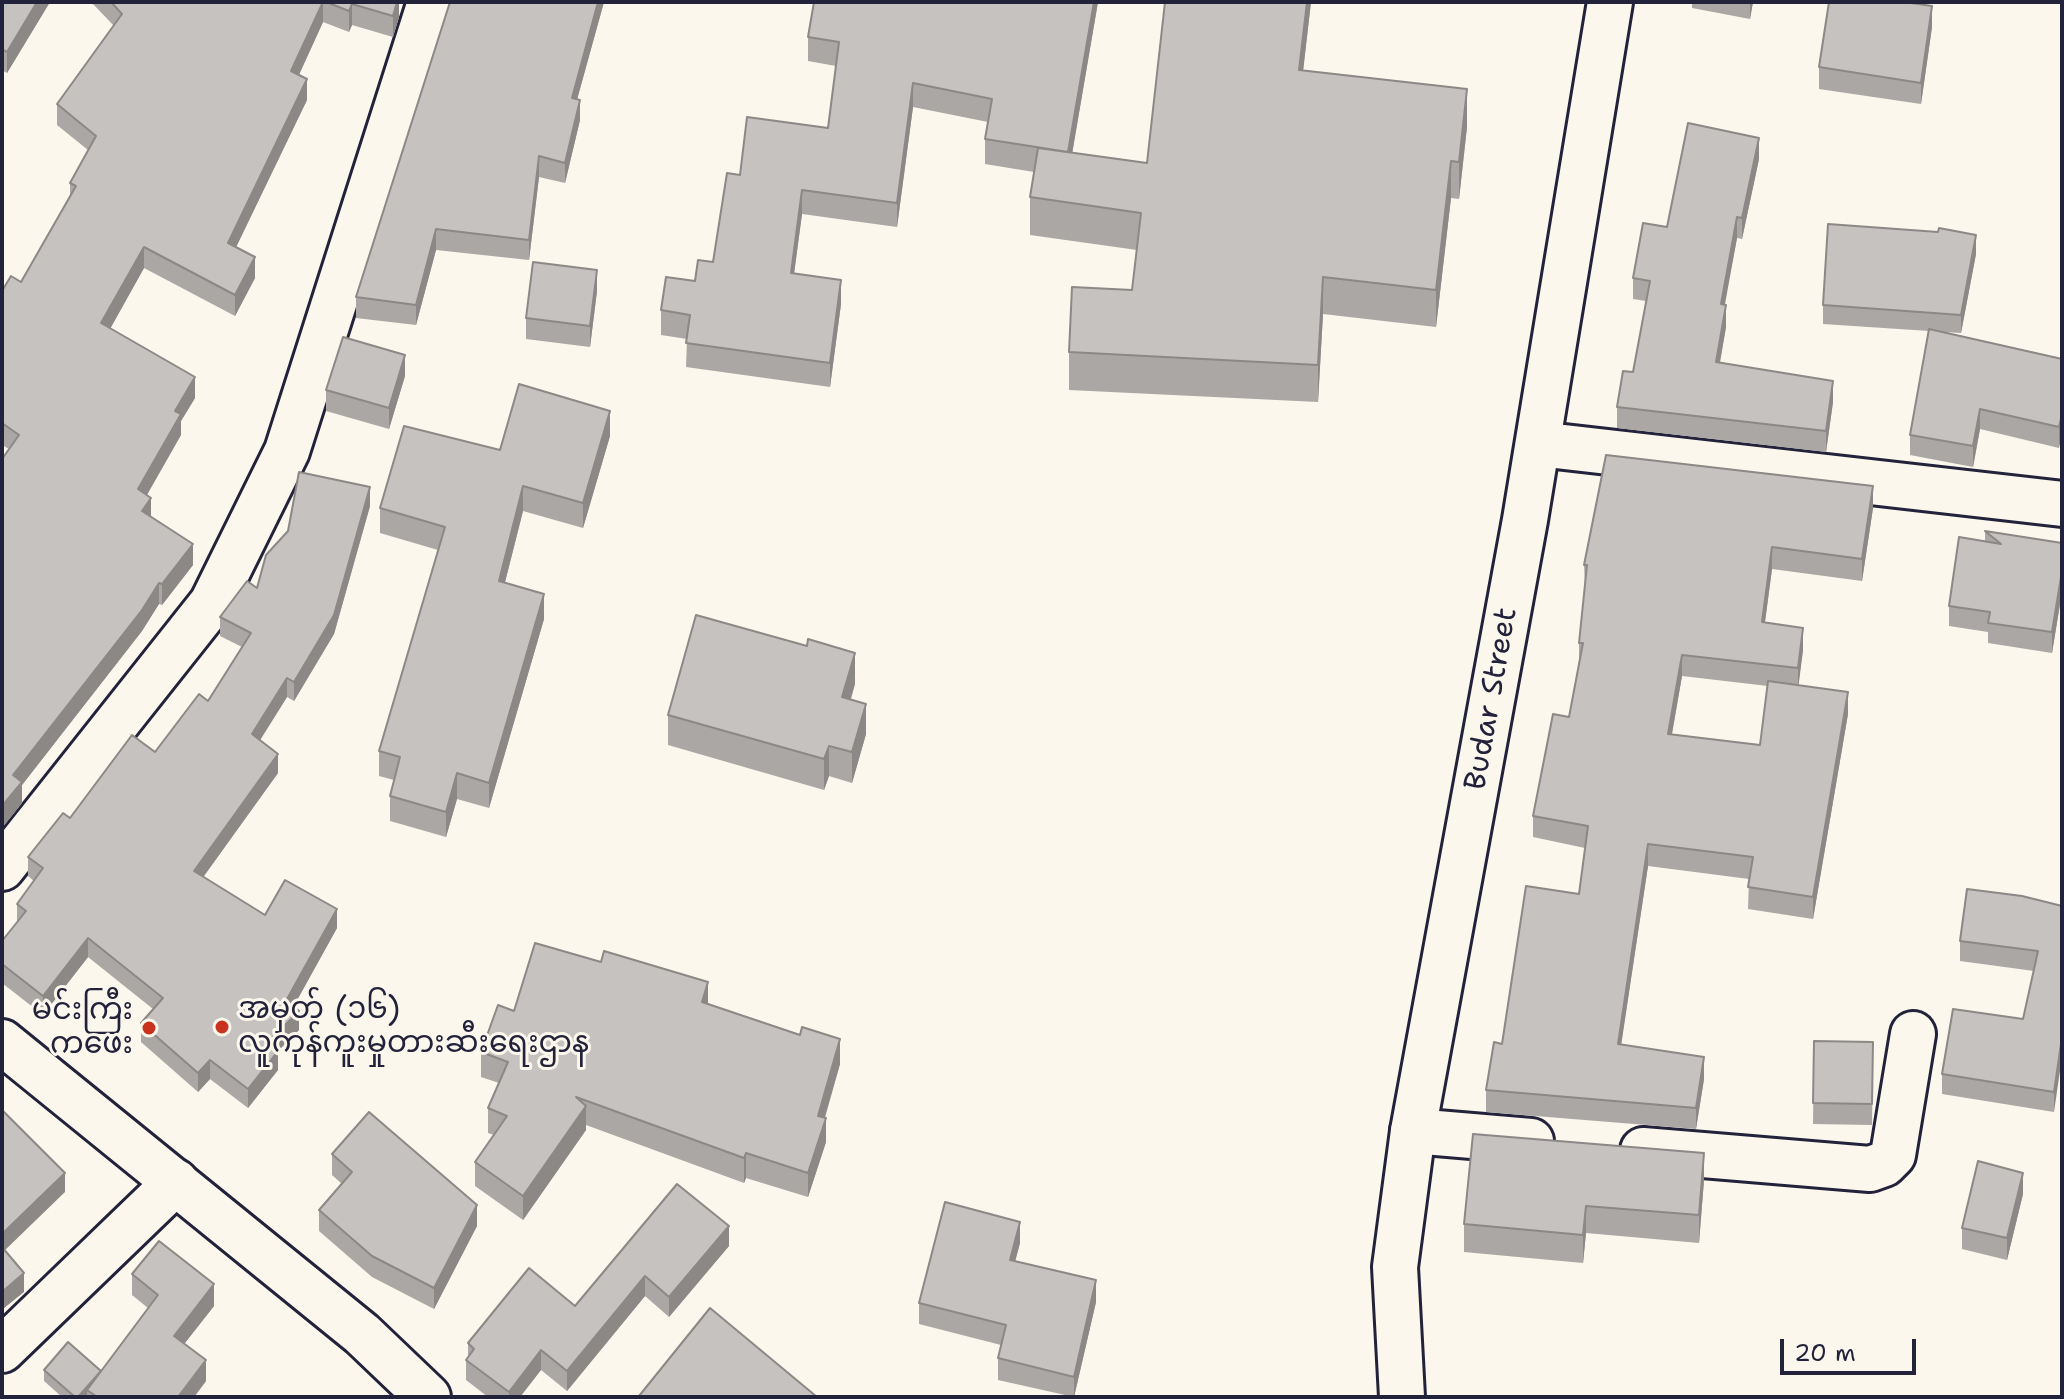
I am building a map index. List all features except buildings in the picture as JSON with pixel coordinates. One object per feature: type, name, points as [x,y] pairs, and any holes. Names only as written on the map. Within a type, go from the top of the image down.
[{"type":"street","points":[[2,868],[212,603],[280,464],[430,2]]},
{"type":"street","name":"Budar Street","points":[[1402,1397],[1395,1267],[1413,1131],[1538,444],[1610,2]]},
{"type":"street","points":[[1538,444],[2062,504]]},
{"type":"street","points":[[1413,1131],[1870,1169],[1884,1164],[1893,1155],[1913,1034]]},
{"type":"street","points":[[2,1042],[362,1334],[428,1397]]},
{"type":"street","points":[[2,1350],[176,1182]]},
{"type":"place","name":"အမှတ် (၁၆) လူကုန်ကူးမှုတားဆီးရေးဌာန","points":[[222,1027]]},
{"type":"place","name":"မင်းကြီး ကဖေး","points":[[149,1028]]}]
